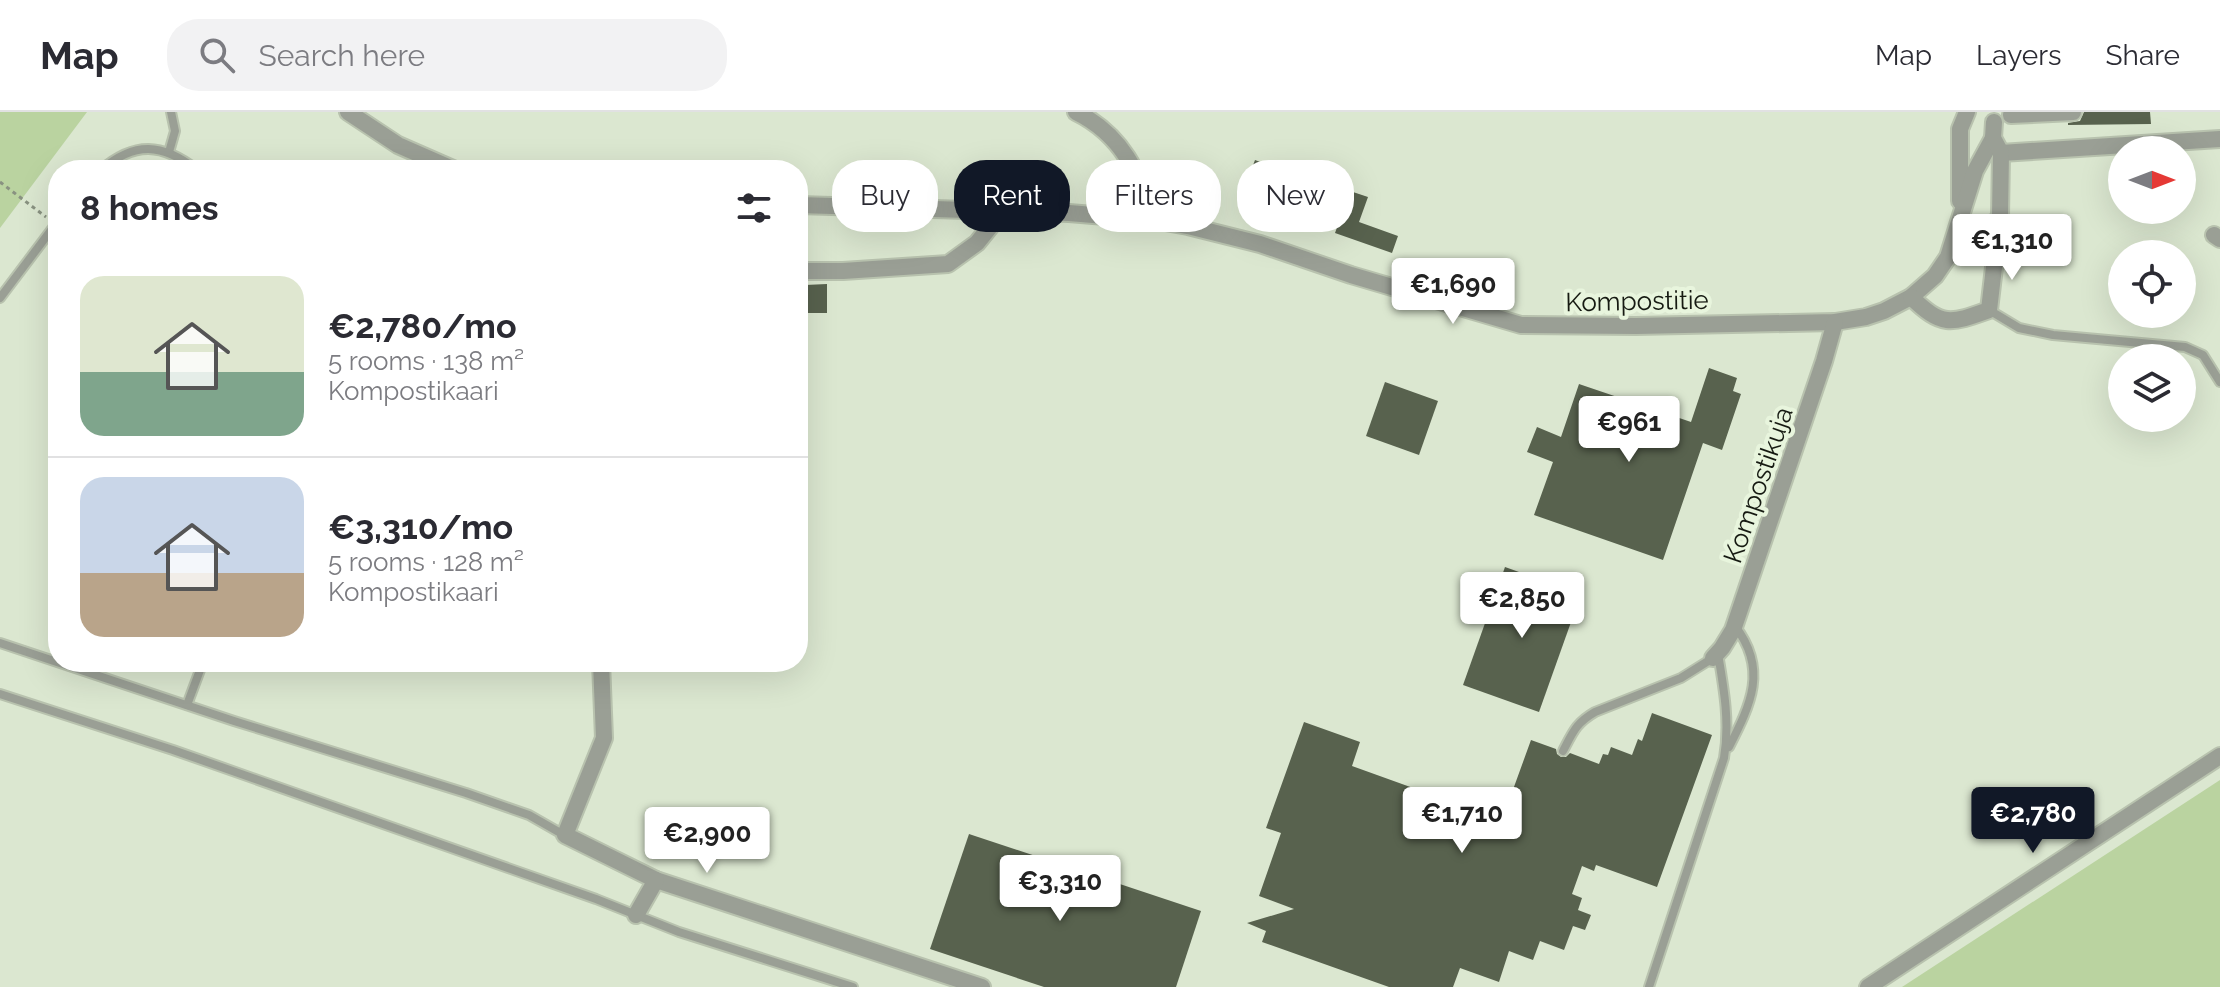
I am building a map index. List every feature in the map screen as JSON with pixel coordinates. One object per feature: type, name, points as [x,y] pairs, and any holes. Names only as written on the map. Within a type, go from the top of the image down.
[{"type":"street","points":[[348,112],[398,145],[432,160]]},
{"type":"street","points":[[1076,112],[1094,121],[1130,160]]},
{"type":"street","points":[[1911,297],[1929,314],[1943,320],[1960,320],[1989,310],[2000,216],[1996,138],[1984,121],[1968,112]]},
{"type":"street","name":"Kompostitie","points":[[1958,225],[1960,129],[1968,112]]},
{"type":"street","points":[[1996,138],[2012,114],[2073,112]]},
{"type":"street","points":[[1996,138],[2220,139]]},
{"type":"street","name":"Kompostitie","points":[[1212,232],[1521,325],[1835,322],[1884,311],[1911,297],[1935,276],[1948,257],[1979,162],[1996,138]]},
{"type":"street","name":"Kompostitie","points":[[808,205],[954,210]]},
{"type":"street","points":[[808,271],[948,264],[977,243],[986,232]]},
{"type":"street","name":"Kompostikuja","points":[[1715,656],[1735,626],[1835,322]]},
{"type":"street","points":[[601,672],[604,738],[565,835],[656,880],[982,987]]},
{"type":"street","points":[[1868,987],[2220,756]]},
{"type":"street","points":[[636,915],[656,880]]},
{"type":"lane","points":[[169,152],[175,131],[171,112]]},
{"type":"lane","points":[[113,160],[135,151],[156,149],[169,152],[181,160]]},
{"type":"lane","points":[[1958,225],[2000,216]]},
{"type":"lane","points":[[0,298],[48,235]]},
{"type":"lane","points":[[1989,310],[2019,328],[2053,335],[2185,347],[2203,355],[2220,382]]},
{"type":"lane","points":[[1649,987],[1724,758],[1754,688],[1750,652],[1735,626]]},
{"type":"lane","points":[[0,643],[48,659]]},
{"type":"lane","points":[[1563,751],[1575,726],[1595,712],[1681,678],[1715,656],[1726,711],[1724,758]]},
{"type":"lane","points":[[87,672],[479,797],[529,815],[565,835]]},
{"type":"lane","points":[[187,705],[199,672]]},
{"type":"lane","points":[[0,694],[202,761],[679,932],[853,987]]},
{"type":"path","points":[[0,182],[48,217]]},
{"type":"green space","points":[[0,112],[87,112],[48,160],[0,228]]},
{"type":"green space","points":[[2220,780],[2220,987],[1902,987]]},
{"type":"building","points":[[2084,112],[2150,112],[2151,124],[2068,125],[2080,121]]},
{"type":"building","points":[[1354,192],[1368,197],[1359,222],[1398,236],[1392,253],[1335,233],[1354,232]]},
{"type":"building","points":[[827,284],[827,313],[808,313],[808,285]]},
{"type":"building","points":[[1709,368],[1737,378],[1733,391],[1741,394],[1722,450],[1703,443],[1663,560],[1534,515],[1553,462],[1527,452],[1537,427],[1561,437],[1579,384],[1691,422]]},
{"type":"building","points":[[1385,382],[1438,401],[1419,455],[1366,436]]},
{"type":"building","points":[[1505,567],[1581,594],[1539,712],[1463,685]]},
{"type":"building","points":[[1652,713],[1712,735],[1657,887],[1596,865],[1594,871],[1582,866],[1572,894],[1582,898],[1578,910],[1591,915],[1585,930],[1573,926],[1564,950],[1540,941],[1533,960],[1509,951],[1499,982],[1460,968],[1453,987],[1389,987],[1262,942],[1266,931],[1247,923],[1294,909],[1259,896],[1281,833],[1266,828],[1304,722],[1360,742],[1352,766],[1502,820],[1531,740],[1556,749],[1561,757],[1570,753],[1599,764],[1603,754],[1608,755],[1611,747],[1632,755],[1638,739],[1642,741]]},
{"type":"building","points":[[969,834],[1201,911],[1176,987],[1044,987],[930,949]]}]
